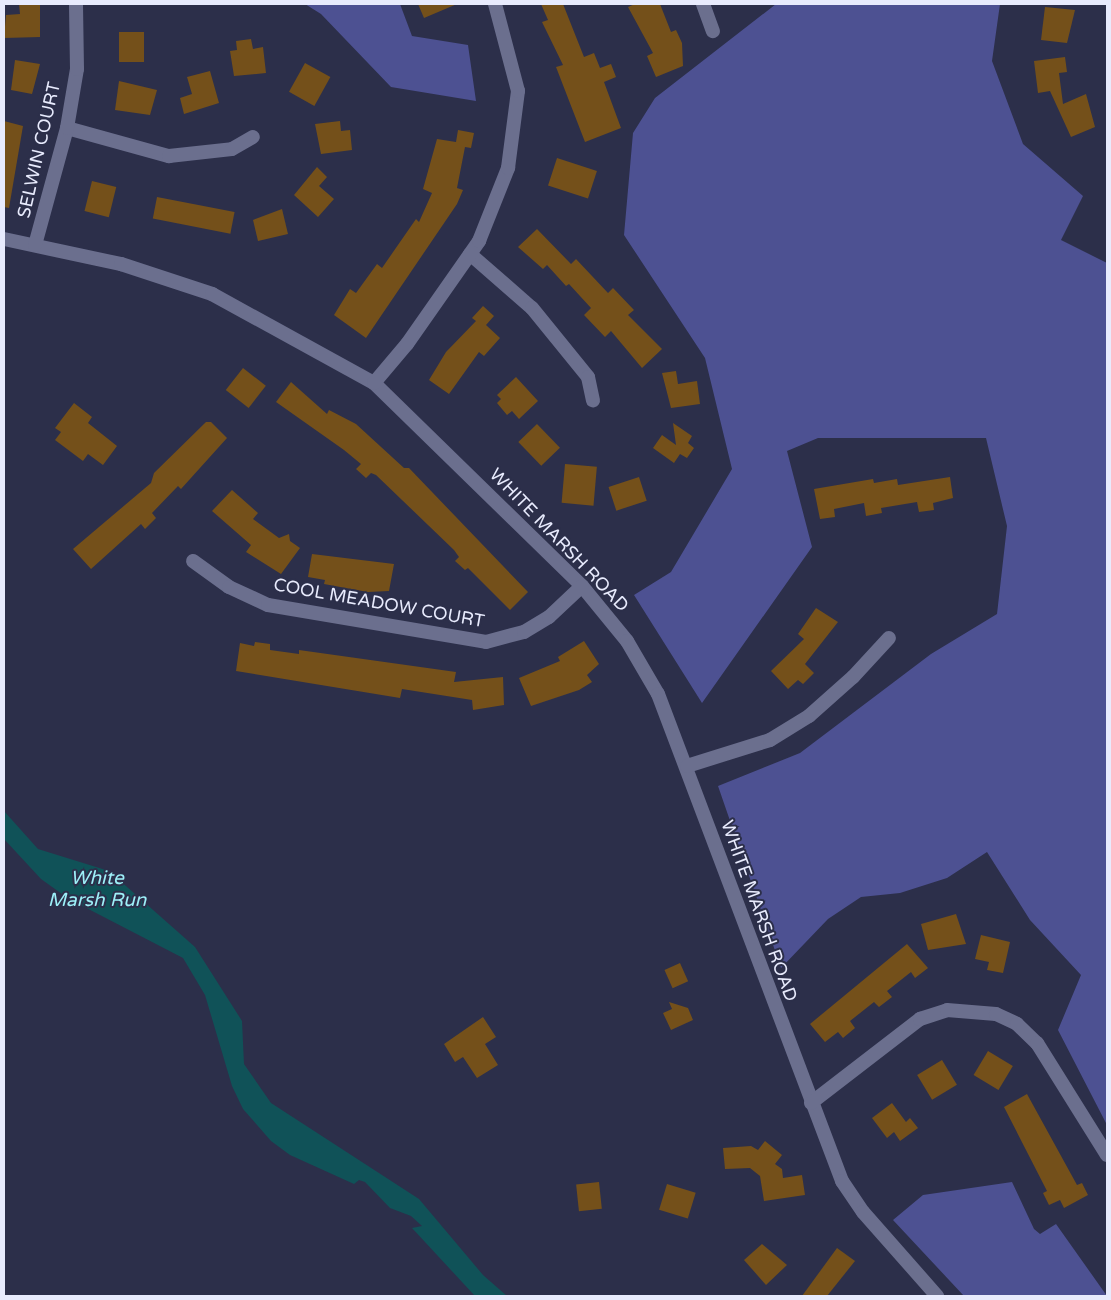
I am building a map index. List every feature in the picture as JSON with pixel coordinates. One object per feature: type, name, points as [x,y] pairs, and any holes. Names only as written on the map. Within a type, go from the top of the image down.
[{"type":"street","name":"SELWIN COURT","points":[[35,245],[67,128],[77,69],[76,4]]},
{"type":"street","points":[[374,383],[407,344],[470,254],[508,168],[518,91],[495,4]]},
{"type":"street","points":[[703,4],[713,31]]},
{"type":"street","points":[[67,128],[170,156],[232,149],[253,137]]},
{"type":"street","name":"WHITE MARSH ROAD","points":[[4,239],[121,264],[212,294],[374,383],[582,586],[642,664],[687,766],[811,1103],[842,1181],[863,1212],[937,1296]]},
{"type":"street","points":[[470,254],[532,308],[588,377],[593,400]]},
{"type":"street","name":"COOL MEADOW COURT","points":[[193,561],[228,587],[268,605],[486,642],[524,632],[549,617],[582,586]]},
{"type":"street","points":[[687,766],[770,740],[809,716],[853,677],[889,638]]},
{"type":"street","points":[[811,1103],[920,1019],[947,1010],[996,1014],[1017,1024],[1037,1043],[1107,1155]]},
{"type":"shaded area","points":[[305,4],[400,4],[412,36],[468,45],[476,101],[391,87],[321,14]]},
{"type":"shaded area","points":[[776,4],[1000,4],[992,61],[1023,144],[1083,196],[1061,240],[1107,263],[1107,1125],[1058,1030],[1081,975],[1030,920],[987,852],[947,878],[900,893],[861,897],[828,919],[781,968],[718,786],[800,753],[931,654],[997,614],[1007,526],[986,438],[818,438],[787,451],[812,547],[702,703],[634,595],[671,572],[732,469],[705,358],[624,235],[633,133],[655,98]]},
{"type":"shaded area","points":[[1012,1182],[1034,1229],[1040,1234],[1056,1224],[1107,1296],[964,1296],[893,1220],[923,1195]]},
{"type":"water","name":"White Marsh Run","points":[[4,811],[38,849],[109,871],[195,947],[242,1021],[244,1064],[271,1103],[419,1199],[483,1275],[507,1296],[475,1296],[412,1228],[422,1226],[411,1216],[390,1208],[365,1182],[359,1180],[354,1184],[290,1155],[271,1141],[243,1109],[232,1086],[205,995],[183,958],[69,899],[41,879],[4,839]]},
{"type":"building","points":[[19,4],[40,4],[40,37],[4,38],[6,15],[20,14]]},
{"type":"building","points":[[418,4],[457,4],[424,18]]},
{"type":"building","points":[[541,4],[563,4],[584,57],[594,53],[600,68],[611,64],[616,77],[604,82],[621,128],[585,142],[556,67],[563,65],[542,22],[548,20]]},
{"type":"building","points":[[635,4],[660,4],[671,32],[676,30],[682,43],[683,66],[656,77],[647,56],[653,53],[628,7]]},
{"type":"building","points":[[1045,7],[1075,10],[1067,43],[1041,40]]},
{"type":"building","points":[[119,32],[144,32],[144,62],[119,62]]},
{"type":"building","points":[[251,39],[253,49],[263,47],[266,73],[234,76],[230,51],[237,50],[236,41]]},
{"type":"building","points":[[1065,57],[1067,72],[1059,73],[1063,104],[1086,94],[1095,127],[1071,137],[1050,91],[1038,93],[1034,61]]},
{"type":"building","points":[[15,60],[40,64],[32,94],[11,90]]},
{"type":"building","points":[[305,63],[330,77],[314,106],[289,92]]},
{"type":"building","points":[[210,71],[219,103],[184,114],[180,98],[192,94],[187,77]]},
{"type":"building","points":[[119,81],[157,90],[150,115],[115,110]]},
{"type":"building","points":[[4,121],[23,126],[9,208],[4,207]]},
{"type":"building","points":[[340,121],[341,131],[350,130],[352,150],[321,154],[315,124]]},
{"type":"building","points":[[458,130],[474,133],[471,148],[465,147],[457,188],[463,190],[457,204],[366,338],[334,315],[350,289],[356,293],[377,264],[382,268],[416,219],[419,222],[432,193],[423,189],[437,139],[456,142]]},
{"type":"building","points":[[557,158],[597,171],[588,199],[548,186]]},
{"type":"building","points":[[317,167],[327,177],[319,186],[334,199],[318,217],[294,195]]},
{"type":"building","points":[[92,181],[116,187],[109,217],[85,211]]},
{"type":"building","points":[[157,197],[235,212],[230,234],[153,219]]},
{"type":"building","points":[[282,209],[288,234],[258,241],[253,220]]},
{"type":"building","points":[[537,229],[571,264],[576,259],[608,293],[613,288],[634,310],[628,315],[662,349],[642,368],[611,331],[605,337],[584,315],[591,308],[569,284],[566,286],[547,265],[543,269],[518,247]]},
{"type":"building","points":[[483,306],[494,316],[486,325],[500,338],[484,356],[479,352],[449,394],[429,380],[446,352],[476,321],[472,318]]},
{"type":"building","points":[[243,368],[266,386],[249,408],[226,390]]},
{"type":"building","points":[[676,371],[678,384],[697,381],[700,404],[671,408],[662,373]]},
{"type":"building","points":[[516,377],[538,401],[519,419],[512,411],[507,415],[497,403],[501,399],[497,395]]},
{"type":"building","points":[[291,382],[327,414],[329,410],[356,424],[404,468],[409,468],[528,592],[510,610],[468,568],[465,570],[455,561],[459,557],[454,550],[376,475],[371,473],[366,478],[356,469],[361,464],[276,402]]},
{"type":"building","points":[[74,403],[92,417],[88,423],[117,446],[103,465],[88,454],[83,461],[55,440],[61,432],[55,428]]},
{"type":"building","points":[[206,422],[211,422],[227,438],[181,489],[178,486],[152,513],[156,518],[145,529],[141,524],[91,569],[73,549],[151,483],[154,473]]},
{"type":"building","points":[[673,423],[692,436],[688,443],[694,448],[687,458],[680,454],[674,463],[653,448],[662,435],[676,445]]},
{"type":"building","points":[[537,424],[560,448],[541,466],[518,442]]},
{"type":"building","points":[[565,464],[597,467],[593,506],[562,503]]},
{"type":"building","points":[[639,477],[647,501],[616,511],[609,487]]},
{"type":"building","points":[[950,477],[953,498],[933,503],[934,510],[919,512],[917,502],[881,508],[882,513],[866,516],[864,503],[834,509],[835,517],[820,519],[814,489],[873,479],[874,483],[897,479],[898,485]]},
{"type":"building","points":[[232,490],[258,513],[253,519],[279,538],[289,534],[290,541],[300,548],[281,574],[246,552],[251,545],[212,511]]},
{"type":"building","points":[[312,554],[394,564],[389,591],[368,592],[324,584],[325,580],[308,577]]},
{"type":"building","points":[[816,608],[838,622],[805,664],[814,673],[803,684],[798,680],[788,689],[771,671],[804,639],[798,634]]},
{"type":"building","points":[[584,641],[599,664],[587,675],[592,682],[579,690],[531,706],[519,678],[560,661],[558,657]]},
{"type":"building","points":[[255,642],[270,644],[270,650],[299,654],[299,650],[456,672],[454,682],[503,677],[504,705],[473,710],[472,700],[402,689],[400,698],[236,671],[240,643],[254,646]]},
{"type":"building","points":[[956,914],[966,944],[928,950],[921,924]]},
{"type":"building","points":[[981,935],[1010,942],[1003,973],[987,970],[989,962],[975,959]]},
{"type":"building","points":[[907,944],[928,968],[915,978],[911,972],[887,991],[892,997],[879,1007],[874,1002],[850,1021],[855,1028],[843,1038],[838,1032],[825,1042],[810,1024]]},
{"type":"building","points":[[680,963],[688,981],[673,988],[664,970]]},
{"type":"building","points":[[669,1002],[688,1008],[693,1020],[671,1030],[663,1013],[672,1009]]},
{"type":"building","points":[[483,1017],[496,1037],[485,1044],[498,1065],[477,1078],[463,1057],[455,1062],[444,1044]]},
{"type":"building","points":[[988,1051],[1013,1066],[998,1090],[974,1075]]},
{"type":"building","points":[[942,1060],[957,1085],[932,1100],[917,1075]]},
{"type":"building","points":[[1027,1094],[1077,1185],[1082,1183],[1088,1195],[1064,1208],[1060,1200],[1049,1205],[1043,1193],[1047,1191],[1004,1107]]},
{"type":"building","points":[[892,1103],[906,1122],[910,1118],[918,1128],[900,1141],[894,1132],[887,1138],[872,1118]]},
{"type":"building","points":[[765,1141],[782,1155],[775,1164],[782,1169],[783,1178],[802,1175],[805,1195],[764,1201],[760,1176],[750,1168],[725,1169],[723,1148],[751,1146],[758,1150]]},
{"type":"building","points":[[599,1182],[602,1209],[579,1211],[576,1184]]},
{"type":"building","points":[[667,1184],[696,1193],[688,1219],[659,1210]]},
{"type":"building","points":[[762,1244],[787,1265],[766,1285],[744,1260]]},
{"type":"building","points":[[837,1248],[855,1261],[827,1296],[802,1296]]}]
